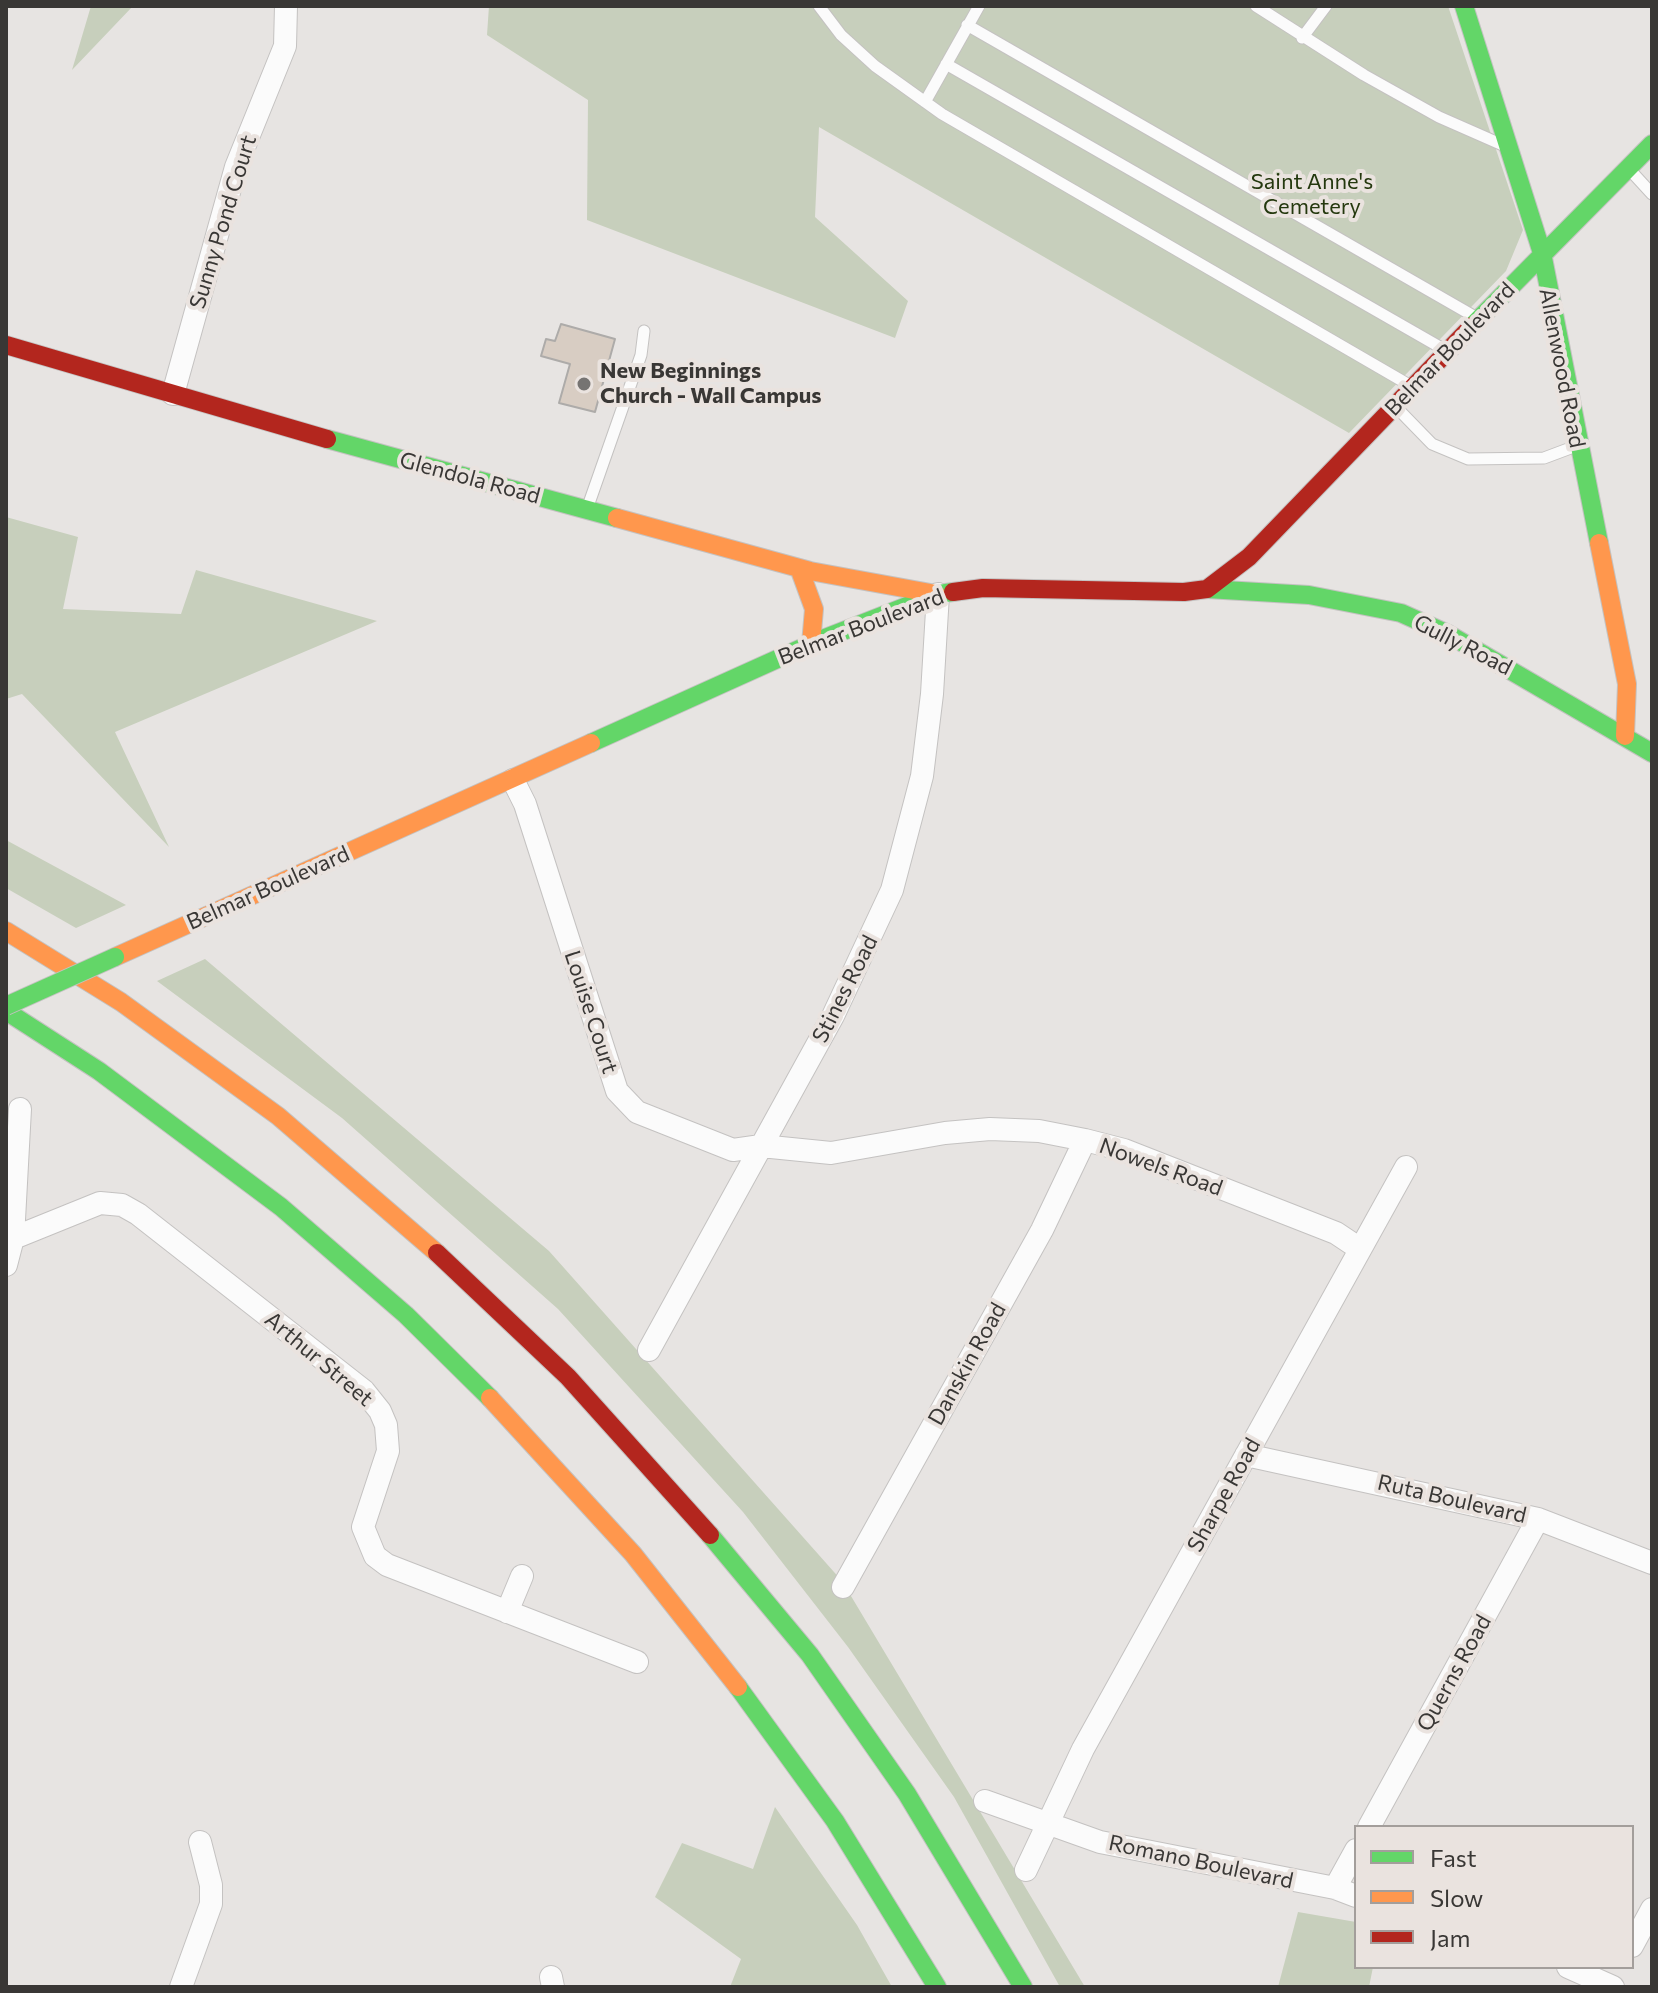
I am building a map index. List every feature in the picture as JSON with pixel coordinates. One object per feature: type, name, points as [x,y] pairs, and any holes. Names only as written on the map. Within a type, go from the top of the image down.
[{"type":"main road","name":"Allenwood Road","points":[[1464,6],[1542,253],[1577,446],[1627,684],[1625,736]]},
{"type":"main road","name":"Belmar Boulevard","points":[[6,1009],[811,644],[938,594],[983,588],[1184,592],[1207,589],[1249,557],[1542,253],[1652,144]]},
{"type":"main road","name":"Glendola Road","points":[[6,345],[799,568],[938,594]]},
{"type":"main road","points":[[799,568],[814,609],[811,644]]},
{"type":"main road","name":"Gully Road","points":[[1207,589],[1309,595],[1401,613],[1448,634],[1652,753]]},
{"type":"main road","points":[[6,931],[121,1002],[278,1116],[465,1277],[577,1387],[668,1485],[810,1655],[915,1806],[1023,1987]]},
{"type":"main road","points":[[6,1009],[111,1079],[281,1207],[386,1296],[466,1372],[633,1554],[711,1648],[835,1821],[937,1987]]},
{"type":"street","name":"Sunny Pond Court","points":[[173,394],[236,167],[285,46],[286,6]]},
{"type":"street","name":"Stines Road","points":[[649,1350],[839,1004],[892,890],[922,776],[932,694],[938,594]]},
{"type":"street","name":"Louise Court","points":[[513,780],[525,804],[621,1099],[637,1112],[733,1150],[761,1146]]},
{"type":"street","points":[[6,1265],[20,1109]]},
{"type":"street","name":"Nowels Road","points":[[761,1146],[817,1154],[945,1133],[990,1129],[1039,1131],[1124,1150],[1336,1233],[1360,1249]]},
{"type":"street","name":"Danskin Road","points":[[843,1587],[1042,1230],[1085,1140]]},
{"type":"street","name":"Sharpe Road","points":[[1026,1870],[1083,1749],[1406,1167]]},
{"type":"street","name":"Arthur Street","points":[[9,1239],[100,1203],[122,1205],[138,1214],[364,1391],[380,1411],[386,1425],[388,1451],[363,1527],[375,1556],[387,1565],[637,1662]]},
{"type":"street","name":"Ruta Boulevard","points":[[1246,1455],[1538,1519],[1652,1563]]},
{"type":"street","name":"Querns Road","points":[[1370,1825],[1538,1519]]},
{"type":"street","points":[[507,1612],[522,1576]]},
{"type":"street","name":"Romano Boulevard","points":[[985,1801],[1100,1842],[1346,1892]]},
{"type":"street","points":[[181,1987],[211,1904],[211,1885],[200,1842]]},
{"type":"street","points":[[1346,1892],[1354,1858]]},
{"type":"street","points":[[1634,1942],[1652,1909]]},
{"type":"street","points":[[1575,1969],[1615,1980]]},
{"type":"lane","points":[[819,6],[841,35],[925,102],[1413,387]]},
{"type":"lane","points":[[925,102],[979,6]]},
{"type":"lane","points":[[1256,6],[1302,38],[1439,117],[1496,145],[1510,147]]},
{"type":"lane","points":[[1302,38],[1326,6]]},
{"type":"lane","points":[[967,25],[1479,319]]},
{"type":"lane","points":[[946,64],[1447,352]]},
{"type":"lane","points":[[1627,167],[1652,194]]},
{"type":"lane","points":[[587,510],[641,355],[644,331]]},
{"type":"lane","points":[[1395,406],[1432,444],[1468,459],[1544,458],[1577,446]]},
{"type":"green space","points":[[91,6],[133,6],[72,70]]},
{"type":"green space","name":"Saint Anne's Cemetery","points":[[489,6],[1448,6],[1523,230],[1506,271],[1349,433],[819,127],[815,217],[908,301],[895,338],[587,220],[588,100],[487,35]]},
{"type":"green space","points":[[6,517],[78,537],[63,609],[181,614],[196,570],[377,621],[115,732],[169,847],[22,694],[6,699]]},
{"type":"green space","points":[[6,840],[126,905],[76,928],[6,888]]},
{"type":"green space","points":[[205,959],[549,1251],[842,1581],[1085,1987],[1060,1987],[954,1797],[848,1647],[743,1512],[558,1309],[342,1118],[157,981]]},
{"type":"green space","points":[[775,1807],[857,1925],[892,1987],[730,1987],[741,1959],[655,1897],[682,1843],[753,1869]]},
{"type":"green space","points":[[1298,1912],[1354,1922],[1354,1969],[1373,1969],[1369,1987],[1278,1987]]},
{"type":"building","name":"New Beginnings Church - Wall Campus","points":[[561,324],[615,339],[595,412],[559,403],[570,364],[541,356],[546,339],[555,341]]},
{"type":"traffic: fast","points":[[1464,6],[1542,253],[1599,543]]},
{"type":"traffic: fast","points":[[1472,326],[1652,144]]},
{"type":"traffic: fast","points":[[327,439],[617,518]]},
{"type":"traffic: fast","points":[[1207,589],[1309,595],[1401,613],[1448,634],[1652,753]]},
{"type":"traffic: fast","points":[[591,743],[815,642],[938,594],[953,592]]},
{"type":"traffic: fast","points":[[6,1006],[115,957]]},
{"type":"traffic: fast","points":[[6,1011],[99,1071],[281,1207],[406,1315],[490,1398]]},
{"type":"traffic: fast","points":[[710,1535],[810,1655],[907,1794],[1023,1987]]},
{"type":"traffic: fast","points":[[738,1687],[835,1821],[937,1987]]},
{"type":"traffic: slow","points":[[617,518],[810,571],[936,594]]},
{"type":"traffic: slow","points":[[1599,543],[1627,684],[1625,736]]},
{"type":"traffic: slow","points":[[799,568],[814,609],[811,644]]},
{"type":"traffic: slow","points":[[115,957],[591,743]]},
{"type":"traffic: slow","points":[[6,931],[121,1002],[278,1116],[437,1253]]},
{"type":"traffic: slow","points":[[490,1398],[633,1554],[738,1687]]},
{"type":"traffic: jam","points":[[953,592],[983,588],[1184,592],[1207,589],[1249,557],[1472,326]]},
{"type":"traffic: jam","points":[[6,345],[327,439]]},
{"type":"traffic: jam","points":[[437,1253],[568,1377],[710,1535]]},
{"type":"place","name":"New Beginnings Church - Wall Campus","points":[[584,384]]}]
